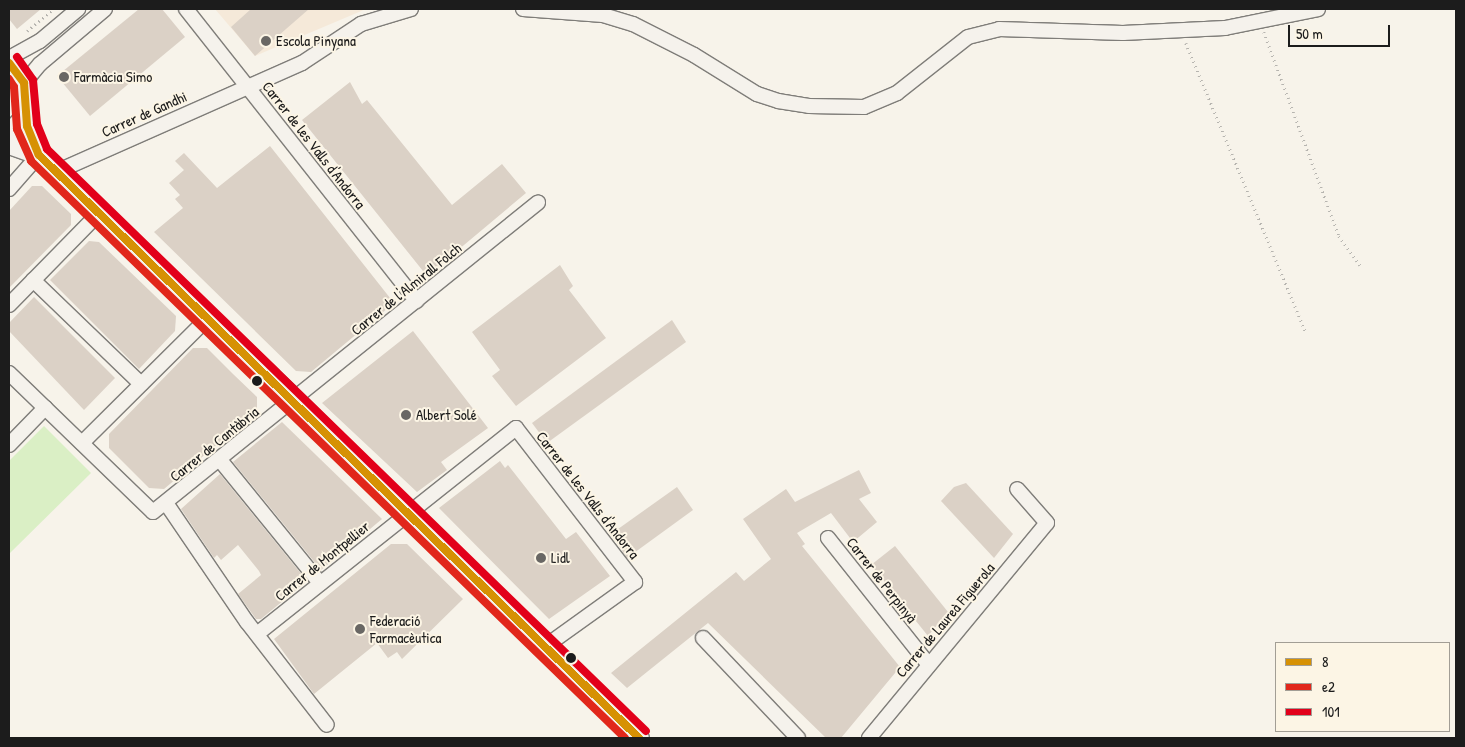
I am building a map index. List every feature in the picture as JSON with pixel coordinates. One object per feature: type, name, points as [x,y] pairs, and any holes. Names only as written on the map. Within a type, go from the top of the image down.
[{"type":"main road","points":[[9,63],[24,83],[24,112],[39,155]]},
{"type":"main road","points":[[9,133],[24,112]]},
{"type":"main road","points":[[9,144],[39,155],[295,400],[639,738]]},
{"type":"street","points":[[9,58],[40,42],[78,9]]},
{"type":"street","points":[[24,83],[40,64],[105,9]]},
{"type":"street","name":"Carrer de les Valls d'Andorra","points":[[186,9],[417,301]]},
{"type":"street","name":"Carrer de Gandhi","points":[[56,172],[302,62],[361,24],[411,9]]},
{"type":"street","points":[[523,9],[603,15],[633,24],[694,55],[757,94],[809,106],[864,107],[882,101],[968,37],[999,29],[1123,33],[1180,30],[1260,21],[1318,9]]},
{"type":"street","points":[[9,189],[39,155]]},
{"type":"street","name":"Carrer de l'Almirall Folch","points":[[295,400],[538,203]]},
{"type":"street","points":[[9,304],[100,213]]},
{"type":"street","points":[[34,280],[141,384]]},
{"type":"street","points":[[9,372],[82,443],[209,318]]},
{"type":"street","name":"Carrer de Cantàbria","points":[[82,443],[153,512],[295,400]]},
{"type":"street","points":[[9,445],[45,408]]},
{"type":"street","name":"Carrer de les Valls d'Andorra","points":[[516,428],[635,582],[546,646]]},
{"type":"street","name":"Carrer de Montpellier","points":[[258,634],[516,428]]},
{"type":"street","points":[[220,460],[320,583]]},
{"type":"street","name":"Carrer de Laureà Figuerola","points":[[869,738],[1047,523],[1017,489]]},
{"type":"street","points":[[166,503],[258,634],[327,725]]},
{"type":"street","name":"Carrer de Perpinyà","points":[[828,538],[929,666]]},
{"type":"street","points":[[703,638],[798,738]]},
{"type":"path","points":[[24,34],[53,9]]},
{"type":"path","points":[[1260,21],[1339,236],[1360,265]]},
{"type":"path","points":[[1180,30],[1306,333]]},
{"type":"shaded area","name":"Escola Pinyana","points":[[215,9],[366,9],[255,56]]},
{"type":"green space","points":[[44,426],[91,473],[9,554],[9,461]]},
{"type":"building","points":[[9,9],[41,9],[17,29],[9,19]]},
{"type":"building","points":[[139,9],[162,9],[185,37],[90,116],[57,76]]},
{"type":"building","points":[[251,9],[309,9],[255,56],[231,27]]},
{"type":"building","points":[[350,82],[362,104],[367,100],[452,205],[502,164],[526,193],[427,276],[302,120]]},
{"type":"building","points":[[270,146],[394,303],[311,372],[296,371],[154,232],[183,208],[175,199],[180,195],[169,183],[184,170],[175,161],[184,153],[217,188]]},
{"type":"building","points":[[32,186],[42,186],[71,214],[71,225],[9,288],[9,211]]},
{"type":"building","points":[[89,241],[99,242],[176,316],[175,331],[139,369],[50,280]]},
{"type":"building","points":[[560,265],[573,286],[569,290],[606,338],[516,406],[492,376],[500,370],[472,332]]},
{"type":"building","points":[[34,297],[115,378],[84,410],[9,331],[9,323]]},
{"type":"building","points":[[672,320],[686,342],[547,443],[532,423]]},
{"type":"building","name":"Albert Solé","points":[[413,331],[488,428],[441,462],[447,470],[417,492],[322,403]]},
{"type":"building","points":[[193,348],[207,348],[257,397],[257,411],[164,489],[149,488],[109,448],[109,434]]},
{"type":"building","points":[[282,422],[382,519],[321,570],[233,462]]},
{"type":"building","name":"Lidl","points":[[500,461],[505,468],[508,465],[566,539],[576,532],[610,576],[549,619],[439,508]]},
{"type":"building","points":[[859,470],[871,493],[859,499],[877,522],[853,542],[831,513],[797,533],[805,544],[802,546],[900,667],[841,738],[826,738],[708,623],[627,688],[611,673],[736,572],[744,581],[771,559],[743,519],[786,489],[795,502]]},
{"type":"building","points":[[220,474],[307,581],[261,619],[256,619],[238,594],[261,575],[259,571],[238,545],[221,560],[217,555],[214,558],[181,509]]},
{"type":"building","points":[[966,483],[1013,534],[994,558],[941,501],[954,487]]},
{"type":"building","points":[[677,487],[693,510],[627,558],[611,534]]},
{"type":"building","name":"Federació Farmacèutica","points":[[391,544],[407,544],[463,599],[402,659],[397,652],[388,658],[377,643],[314,694],[274,639]]},
{"type":"building","points":[[895,546],[948,612],[928,636],[871,565]]},
{"type":"transit line","name":"101","points":[[17,57],[33,80],[37,124],[47,149],[646,731]]},
{"type":"transit line","name":"8","points":[[9,63],[24,83],[27,126],[39,155],[639,738]]},
{"type":"transit line","name":"e2","points":[[9,79],[14,87],[17,129],[31,161],[625,738]]},
{"type":"place","name":"Escola Pinyana","points":[[266,41]]},
{"type":"place","name":"Farmàcia Simo","points":[[64,77]]},
{"type":"place","name":"Albert Solé","points":[[406,415]]},
{"type":"place","name":"Lidl","points":[[541,558]]},
{"type":"place","name":"Federació Farmacèutica","points":[[360,629]]}]
